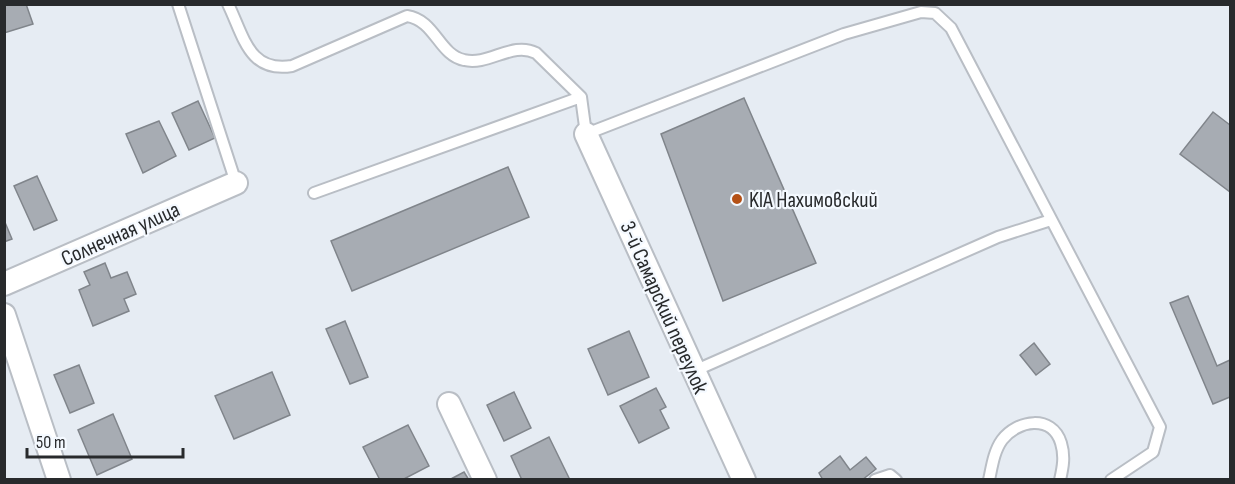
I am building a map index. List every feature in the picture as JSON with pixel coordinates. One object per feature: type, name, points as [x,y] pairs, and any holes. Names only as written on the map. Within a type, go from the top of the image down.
[{"type":"street","name":"3-й Самарский переулок","points":[[586,134],[744,480]]},
{"type":"street","name":"Солнечная улица","points":[[4,284],[236,183]]},
{"type":"street","points":[[4,315],[59,480]]},
{"type":"street","points":[[449,404],[485,480]]},
{"type":"lane","points":[[178,4],[236,183]]},
{"type":"lane","points":[[228,4],[256,60],[272,68],[292,66],[407,16],[425,24],[450,53],[464,60],[482,60],[520,48],[528,49],[536,53],[581,97],[586,134],[844,34],[921,12],[935,13],[951,28],[1160,427],[1154,452],[1111,480]]},
{"type":"lane","points":[[314,193],[581,97]]},
{"type":"lane","points":[[694,371],[998,237],[1052,220]]},
{"type":"lane","points":[[989,480],[996,451],[1002,440],[1020,424],[1032,421],[1050,428],[1060,440],[1064,459],[1060,480]]},
{"type":"lane","points":[[875,480],[890,476],[896,480]]},
{"type":"building","points":[[4,4],[26,4],[33,24],[4,33]]},
{"type":"building","name":"KIA Нахимовский","points":[[744,98],[816,263],[723,301],[661,134]]},
{"type":"building","points":[[198,101],[215,138],[189,150],[172,113]]},
{"type":"building","points":[[1213,112],[1230,125],[1230,192],[1180,154]]},
{"type":"building","points":[[159,121],[176,156],[143,173],[126,134]]},
{"type":"building","points":[[508,167],[529,217],[352,291],[331,241]]},
{"type":"building","points":[[37,176],[57,220],[34,230],[14,186]]},
{"type":"building","points":[[4,220],[12,239],[4,242]]},
{"type":"building","points":[[105,263],[111,278],[127,272],[136,294],[124,299],[129,311],[93,326],[79,290],[90,285],[84,272]]},
{"type":"building","points":[[1188,296],[1217,366],[1230,360],[1230,397],[1213,404],[1170,303]]},
{"type":"building","points":[[345,321],[368,377],[350,384],[326,329]]},
{"type":"building","points":[[629,331],[649,377],[608,395],[588,349]]},
{"type":"building","points":[[1034,343],[1050,364],[1036,375],[1020,355]]},
{"type":"building","points":[[79,365],[94,403],[70,413],[54,375]]},
{"type":"building","points":[[272,372],[290,415],[234,439],[215,396]]},
{"type":"building","points":[[656,388],[666,407],[660,410],[669,428],[639,443],[620,406]]},
{"type":"building","points":[[514,392],[531,428],[504,441],[487,405]]},
{"type":"building","points":[[113,414],[132,459],[97,475],[78,430]]},
{"type":"building","points":[[408,425],[429,466],[402,480],[380,480],[363,447]]},
{"type":"building","points":[[549,437],[570,480],[522,480],[511,456]]},
{"type":"building","points":[[840,456],[850,470],[866,457],[876,469],[862,480],[823,480],[819,473]]},
{"type":"building","points":[[464,472],[469,480],[449,480]]},
{"type":"place","name":"KIA Нахимовский","points":[[737,199]]}]
